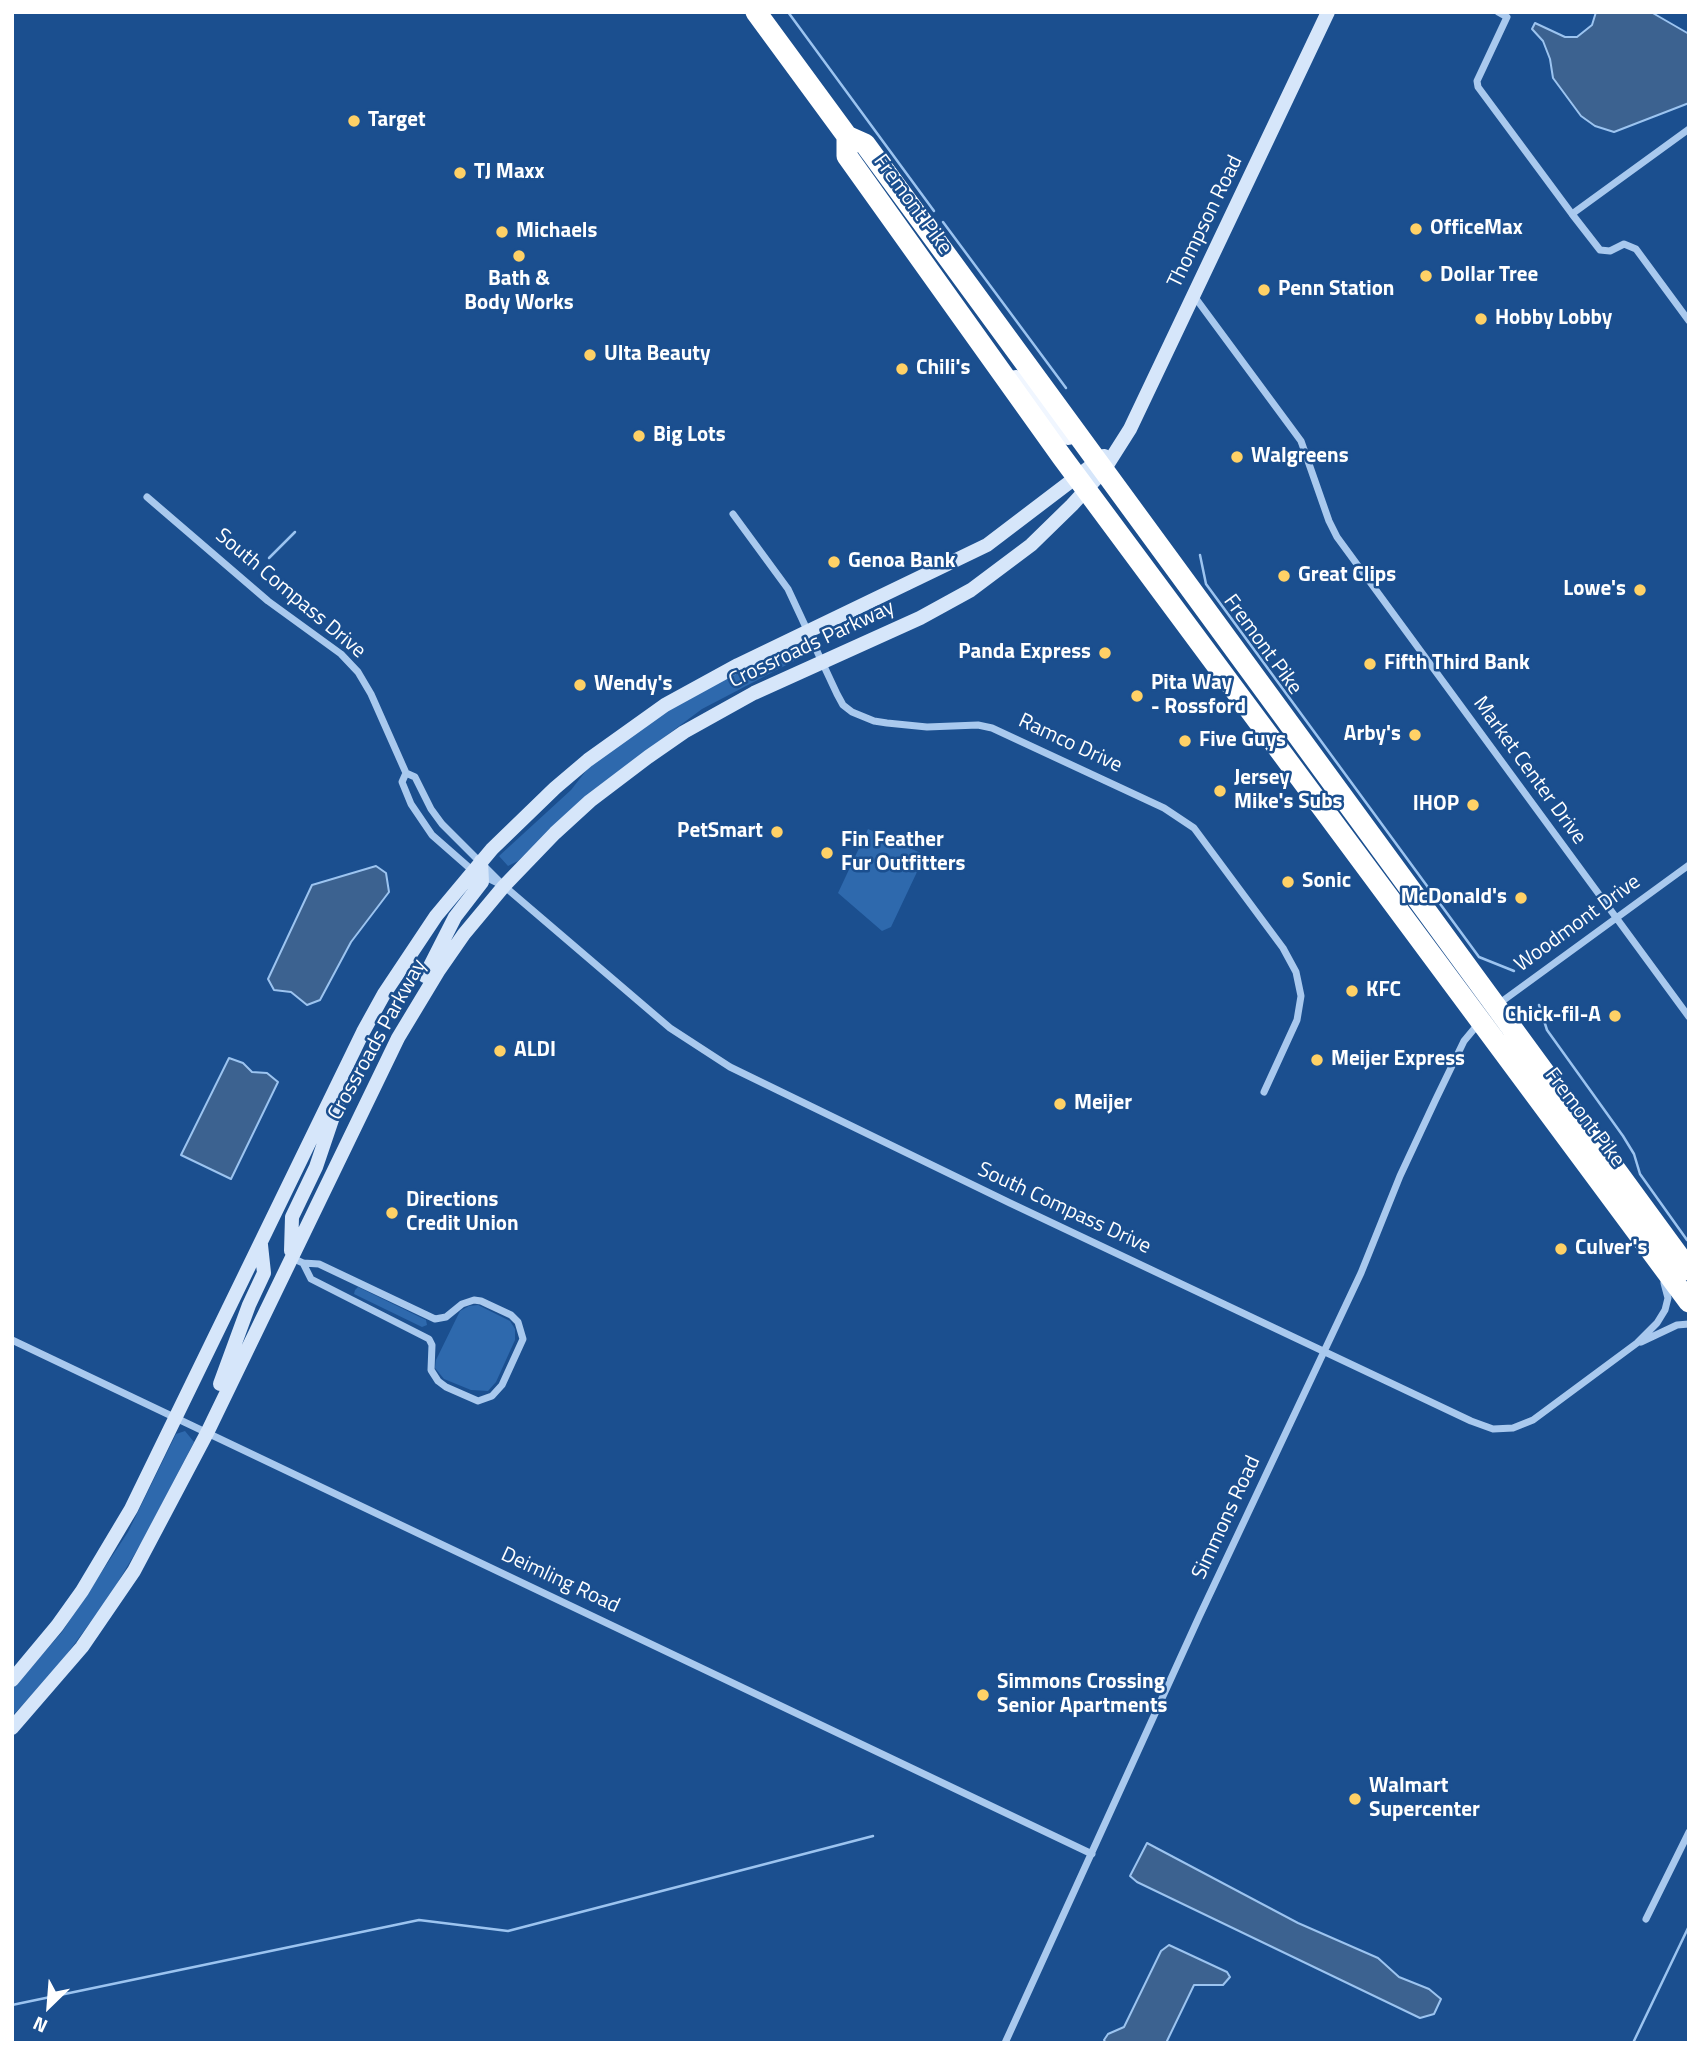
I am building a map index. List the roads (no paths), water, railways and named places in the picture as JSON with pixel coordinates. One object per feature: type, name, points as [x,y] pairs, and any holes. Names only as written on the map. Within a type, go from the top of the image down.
[{"type":"highway","points":[[756,12],[847,136]]},
{"type":"highway","name":"Fremont Pike","points":[[1689,1270],[1488,1013],[1324,810],[1091,472],[865,144],[847,136],[847,156],[945,293],[1091,472],[1488,1013],[1640,1236],[1689,1302]]},
{"type":"street","name":"Thompson Road","points":[[1091,472],[1119,448],[1328,12]]},
{"type":"street","points":[[1498,12],[1508,15],[1477,81],[1478,87],[1600,250],[1609,251],[1624,244],[1633,246],[1689,321]]},
{"type":"street","points":[[1572,214],[1689,129]]},
{"type":"street","name":"Market Center Drive","points":[[1194,295],[1301,441],[1337,537],[1689,1017]]},
{"type":"street","name":"Crossroads Parkway","points":[[12,1680],[57,1626],[103,1558],[131,1509],[363,1032],[407,957],[523,817],[623,734],[703,683],[987,545],[1091,472]]},
{"type":"street","name":"Crossroads Parkway","points":[[12,1728],[55,1681],[108,1612],[155,1533],[297,1260],[397,1038],[464,934],[504,886],[555,832],[598,795],[648,757],[722,710],[920,618],[971,590],[1031,545],[1091,472]]},
{"type":"street","name":"South Compass Drive","points":[[147,497],[268,601],[341,654],[358,671],[406,774],[415,777],[431,809],[479,869],[504,886]]},
{"type":"street","name":"Ramco Drive","points":[[733,514],[788,589],[843,705],[861,717],[887,723],[927,727],[978,725],[992,728],[1164,808],[1194,828],[1283,948],[1296,972],[1301,996],[1297,1020],[1264,1092]]},
{"type":"street","name":"South Compass Drive","points":[[406,774],[402,782],[411,804],[421,820],[446,848],[504,886],[670,1028],[730,1067],[1010,1203],[1486,1427],[1501,1430],[1533,1420],[1637,1343],[1661,1317],[1668,1298],[1664,1283],[1642,1252],[1640,1236]]},
{"type":"street","name":"Woodmont Drive","points":[[1488,1013],[1689,865]]},
{"type":"street","points":[[397,1038],[421,983],[455,917],[482,882],[479,869]]},
{"type":"street","name":"Simmons Road","points":[[1005,2043],[1199,1617],[1324,1351],[1440,1091],[1464,1041],[1488,1013]]},
{"type":"street","points":[[297,1260],[319,1264],[435,1319],[446,1317],[468,1301],[481,1301],[514,1318],[523,1333],[522,1345],[496,1393],[483,1400],[472,1400],[446,1388],[434,1376],[431,1363],[432,1345],[423,1334],[311,1279],[297,1260],[292,1217],[316,1167],[339,1098],[341,1076]]},
{"type":"street","points":[[218,1409],[217,1390],[264,1273],[261,1243]]},
{"type":"street","points":[[344,1296],[352,1280]]},
{"type":"street","name":"South Compass Drive","points":[[1637,1343],[1677,1325],[1689,1324]]},
{"type":"street","name":"Deimling Road","points":[[12,1340],[1092,1854]]},
{"type":"street","points":[[1646,1919],[1689,1832]]},
{"type":"waterway","points":[[788,12],[934,211]]},
{"type":"waterway","points":[[943,222],[1066,388]]},
{"type":"waterway","points":[[269,558],[295,532]]},
{"type":"waterway","points":[[1200,555],[1206,584],[1479,957],[1514,971]]},
{"type":"waterway","points":[[1539,1005],[1547,1030],[1623,1136],[1634,1154],[1640,1174],[1687,1240]]},
{"type":"waterway","points":[[12,2005],[419,1920],[508,1931],[873,1836]]},
{"type":"waterway","points":[[1633,2043],[1689,1926]]},
{"type":"place","name":"Target","points":[[354,121]]},
{"type":"place","name":"TJ Maxx","points":[[460,173]]},
{"type":"place","name":"OfficeMax","points":[[1416,229]]},
{"type":"place","name":"Michaels","points":[[502,232]]},
{"type":"place","name":"Bath & Body Works","points":[[519,256]]},
{"type":"place","name":"Dollar Tree","points":[[1426,276]]},
{"type":"place","name":"Penn Station","points":[[1264,290]]},
{"type":"place","name":"Hobby Lobby","points":[[1481,319]]},
{"type":"place","name":"Ulta Beauty","points":[[590,355]]},
{"type":"place","name":"Chili's","points":[[902,369]]},
{"type":"place","name":"Big Lots","points":[[639,436]]},
{"type":"place","name":"Walgreens","points":[[1237,457]]},
{"type":"place","name":"Genoa Bank","points":[[834,562]]},
{"type":"place","name":"Great Clips","points":[[1284,576]]},
{"type":"place","name":"Lowe's","points":[[1640,590]]},
{"type":"place","name":"Panda Express","points":[[1105,653]]},
{"type":"place","name":"Fifth Third Bank","points":[[1370,664]]},
{"type":"place","name":"Wendy's","points":[[580,685]]},
{"type":"place","name":"Pita Way - Rossford","points":[[1137,696]]},
{"type":"place","name":"Arby's","points":[[1415,735]]},
{"type":"place","name":"Five Guys","points":[[1185,741]]},
{"type":"place","name":"Jersey Mike's Subs","points":[[1220,791]]},
{"type":"place","name":"IHOP","points":[[1473,805]]},
{"type":"place","name":"PetSmart","points":[[777,832]]},
{"type":"place","name":"Fin Feather Fur Outfitters","points":[[827,853]]},
{"type":"place","name":"Sonic","points":[[1288,882]]},
{"type":"place","name":"McDonald's","points":[[1521,898]]},
{"type":"place","name":"KFC","points":[[1352,991]]},
{"type":"place","name":"Chick-fil-A","points":[[1615,1016]]},
{"type":"place","name":"ALDI","points":[[500,1051]]},
{"type":"place","name":"Meijer Express","points":[[1317,1060]]},
{"type":"place","name":"Meijer","points":[[1060,1104]]},
{"type":"place","name":"Directions Credit Union","points":[[392,1213]]},
{"type":"place","name":"Culver's","points":[[1561,1249]]},
{"type":"place","name":"Simmons Crossing Senior Apartments","points":[[983,1695]]},
{"type":"place","name":"Walmart Supercenter","points":[[1355,1799]]}]
